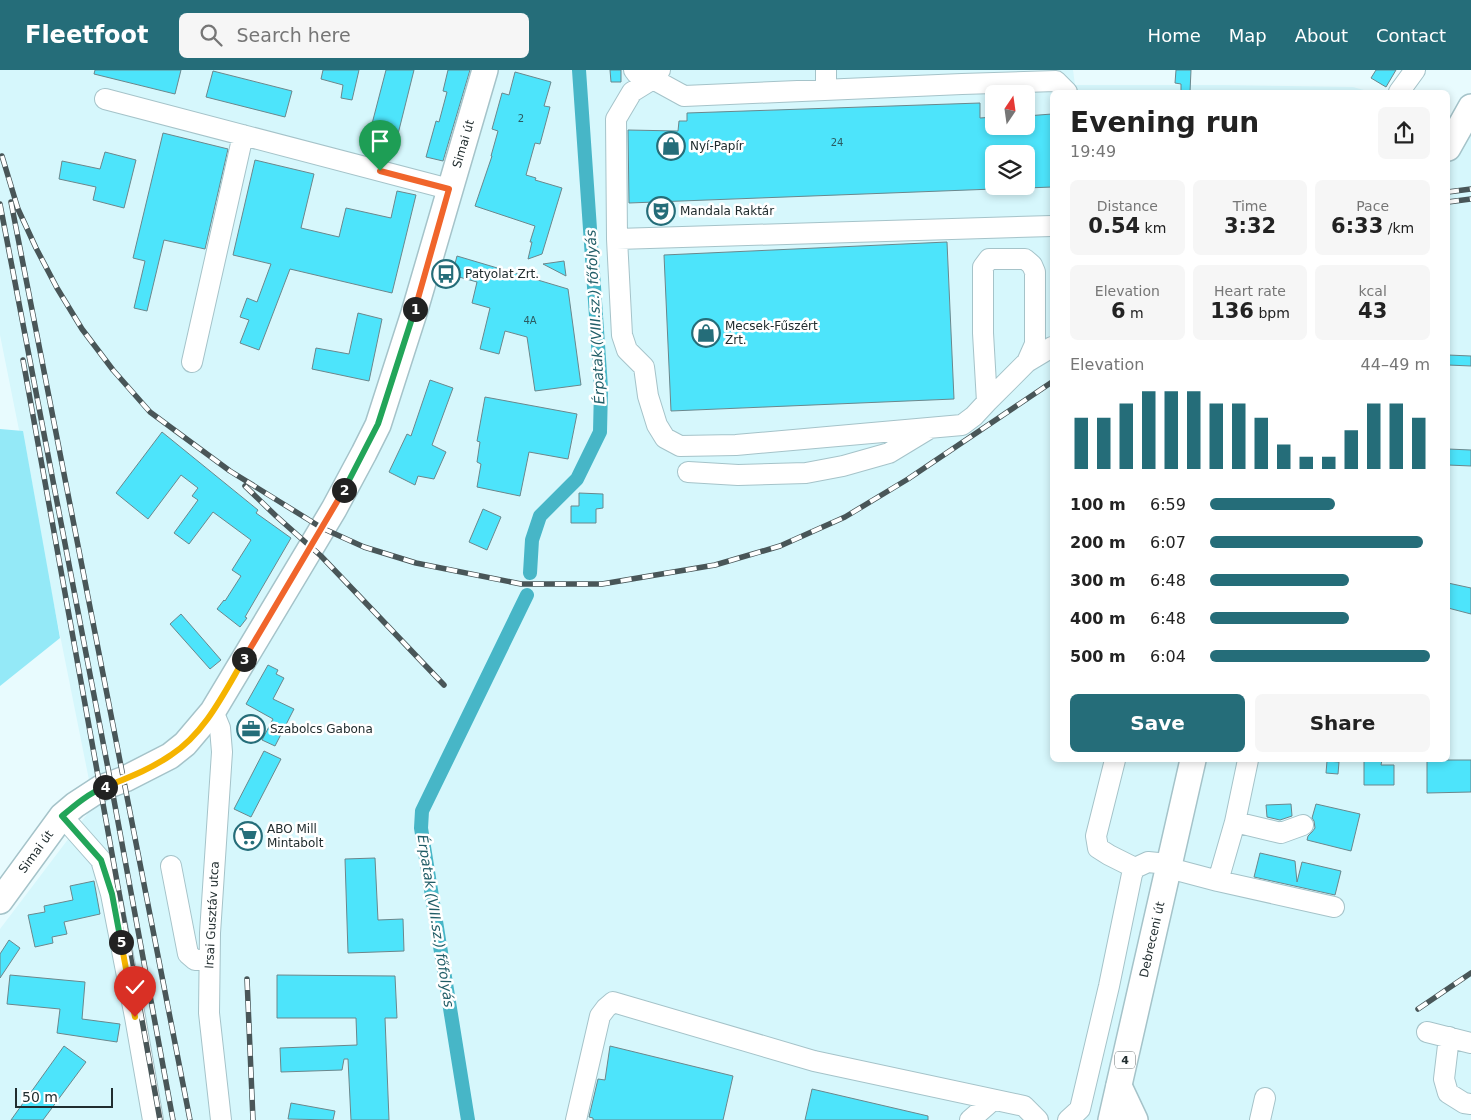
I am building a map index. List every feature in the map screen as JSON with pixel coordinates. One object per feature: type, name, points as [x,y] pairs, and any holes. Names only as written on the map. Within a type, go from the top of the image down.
[{"type":"main road","name":"Simai út","points":[[0,901],[62,816],[101,788],[125,779],[170,756],[185,744],[213,711],[334,509],[374,432],[390,390],[485,70]]},
{"type":"main road","points":[[1450,144],[1471,107]]},
{"type":"main road","name":"Debreceni út","points":[[1111,1120],[1193,762]]},
{"type":"main road","points":[[1119,1086],[1135,1120]]},
{"type":"street","points":[[634,70],[637,74],[657,75],[684,96],[826,90],[962,77],[1059,84]]},
{"type":"street","points":[[826,70],[826,90]]},
{"type":"street","points":[[1400,90],[1415,70]]},
{"type":"street","points":[[657,75],[632,92],[616,119],[617,239],[622,335],[627,350],[644,367],[648,396],[657,425],[665,438],[680,446],[736,445],[962,425],[974,416],[1026,362],[1050,348]]},
{"type":"street","points":[[105,99],[449,189]]},
{"type":"street","points":[[192,362],[243,135]]},
{"type":"street","points":[[617,239],[1050,226]]},
{"type":"street","points":[[987,402],[982,266],[989,259],[1025,259],[1032,265],[1044,270],[1035,344],[1026,362]]},
{"type":"street","points":[[688,472],[738,474],[806,473],[843,466],[890,453],[931,428]]},
{"type":"street","points":[[841,436],[843,466]]},
{"type":"street","points":[[736,445],[738,474]]},
{"type":"street","name":"Irsai Gusztáv utca","points":[[213,711],[220,728],[222,752],[210,934],[209,1013],[221,1120]]},
{"type":"street","points":[[1114,762],[1096,836],[1098,848],[1135,868]]},
{"type":"street","points":[[1218,880],[1235,822],[1248,762]]},
{"type":"street","points":[[62,816],[101,860],[112,894],[153,1120]]},
{"type":"street","points":[[1235,822],[1281,833],[1303,825]]},
{"type":"street","points":[[1068,1120],[1080,1109],[1109,986],[1132,874],[1135,868],[1140,864],[1148,862],[1158,863],[1169,868],[1334,907]]},
{"type":"street","points":[[171,866],[188,954],[195,960],[209,959]]},
{"type":"street","points":[[576,1120],[600,1016],[613,1002],[814,1061],[1024,1106],[1038,1120]]},
{"type":"street","points":[[1427,1032],[1471,1042]]},
{"type":"street","points":[[1449,1037],[1444,1079],[1448,1094],[1464,1103],[1471,1104]]},
{"type":"street","points":[[1260,1120],[1265,1098]]},
{"type":"street","points":[[970,1120],[993,1100]]},
{"type":"shaded area","points":[[0,70],[1073,70],[1075,85],[1353,87],[1364,90],[1050,90],[1050,762],[1450,762],[1450,116],[1471,122],[1471,1120],[0,1120],[0,929],[94,805],[0,335]]},
{"type":"shaded area","points":[[0,429],[23,431],[60,638],[0,686]]},
{"type":"building","points":[[95,70],[181,70],[175,94],[94,74]]},
{"type":"building","points":[[323,70],[359,70],[352,100],[341,98],[343,85],[321,79]]},
{"type":"building","points":[[386,70],[414,70],[394,150],[367,143]]},
{"type":"building","points":[[448,70],[470,70],[443,161],[426,157],[436,121],[439,122],[447,92],[443,91]]},
{"type":"building","points":[[610,70],[621,70],[621,82],[611,82]]},
{"type":"building","points":[[1176,70],[1191,70],[1190,90],[1181,90],[1181,84],[1175,83]]},
{"type":"building","points":[[1376,70],[1396,70],[1386,87],[1371,78]]},
{"type":"building","points":[[213,71],[292,91],[285,117],[206,97]]},
{"type":"building","points":[[515,72],[551,82],[544,106],[550,107],[540,144],[535,143],[526,175],[536,178],[535,180],[562,188],[542,254],[528,259],[532,242],[530,242],[535,226],[475,206],[492,156],[498,131],[492,129],[502,93],[509,95]]},
{"type":"building","points":[[980,103],[980,118],[985,118],[985,135],[1035,135],[1035,115],[1050,114],[1050,187],[1035,188],[1035,145],[985,145],[985,189],[629,203],[628,130],[678,131],[679,121],[687,121],[687,113]]},
{"type":"building","points":[[163,133],[228,149],[205,249],[164,240],[147,311],[134,308],[145,261],[133,258]]},
{"type":"building","points":[[105,152],[136,160],[124,208],[93,200],[96,187],[59,179],[62,161],[100,169]]},
{"type":"building","points":[[255,160],[314,174],[301,228],[339,237],[346,208],[391,218],[397,191],[416,195],[392,293],[290,269],[259,350],[240,343],[249,320],[240,317],[247,298],[257,302],[271,264],[233,255]]},
{"type":"building","points":[[947,242],[954,399],[671,411],[664,255]]},
{"type":"building","points":[[457,256],[568,289],[581,385],[535,391],[527,337],[505,331],[499,354],[480,349],[490,308],[472,303],[477,282],[452,275]]},
{"type":"building","points":[[564,261],[566,276],[543,264]]},
{"type":"building","points":[[358,313],[382,319],[369,381],[312,369],[316,348],[349,354]]},
{"type":"building","points":[[1450,355],[1471,356],[1471,366],[1450,365]]},
{"type":"building","points":[[430,380],[453,388],[432,445],[446,452],[434,479],[418,476],[415,485],[389,472],[407,434],[411,436]]},
{"type":"building","points":[[485,397],[577,414],[568,459],[529,452],[520,496],[477,487],[481,464],[477,462],[480,442],[477,441]]},
{"type":"building","points":[[162,432],[258,510],[256,513],[291,538],[245,617],[247,618],[240,627],[217,609],[225,601],[241,576],[232,570],[251,540],[213,512],[189,544],[174,533],[198,500],[192,496],[198,488],[181,475],[148,519],[116,493]]},
{"type":"building","points":[[1450,449],[1471,450],[1471,466],[1450,465]]},
{"type":"building","points":[[579,493],[603,494],[603,508],[596,509],[596,523],[571,523],[571,506],[579,506]]},
{"type":"building","points":[[483,509],[501,517],[487,550],[469,542]]},
{"type":"building","points":[[1450,583],[1471,588],[1471,614],[1450,609]]},
{"type":"building","points":[[181,614],[221,660],[210,669],[170,624]]},
{"type":"building","points":[[268,665],[278,670],[276,674],[284,678],[273,699],[294,709],[275,746],[262,740],[273,719],[246,704]]},
{"type":"building","points":[[264,751],[281,759],[251,817],[234,809]]},
{"type":"building","points":[[1471,760],[1471,792],[1427,793],[1427,762]]},
{"type":"building","points":[[1327,762],[1339,762],[1338,774],[1326,773]]},
{"type":"building","points":[[1364,762],[1382,762],[1381,765],[1394,765],[1394,785],[1364,785]]},
{"type":"building","points":[[1291,804],[1292,816],[1280,820],[1267,817],[1266,805]]},
{"type":"building","points":[[1316,804],[1360,814],[1351,851],[1307,840],[1315,828],[1312,818]]},
{"type":"building","points":[[244,822],[256,828],[251,840],[238,834]]},
{"type":"building","points":[[1260,853],[1295,861],[1297,882],[1302,862],[1341,871],[1335,895],[1254,877]]},
{"type":"building","points":[[375,858],[378,920],[403,919],[404,951],[348,953],[345,859]]},
{"type":"building","points":[[94,881],[100,914],[64,922],[67,934],[52,937],[53,943],[35,947],[28,915],[45,912],[44,906],[73,900],[70,886]]},
{"type":"building","points":[[9,940],[20,948],[0,978],[0,954]]},
{"type":"building","points":[[10,975],[85,982],[82,1019],[120,1024],[117,1042],[57,1033],[60,1009],[7,1004]]},
{"type":"building","points":[[277,975],[395,976],[397,1018],[385,1018],[389,1120],[351,1120],[348,1059],[344,1059],[342,1070],[281,1072],[280,1048],[357,1045],[356,1018],[277,1018]]},
{"type":"building","points":[[64,1046],[86,1062],[43,1120],[11,1120]]},
{"type":"building","points":[[610,1046],[733,1076],[723,1120],[593,1120],[593,1118],[589,1117],[598,1079],[605,1080]]},
{"type":"building","points":[[812,1089],[928,1116],[928,1120],[805,1120]]},
{"type":"building","points":[[291,1103],[335,1111],[333,1120],[288,1119]]},
{"type":"waterway","name":"Érpatak (VIII.sz.) főfolyás","points":[[530,573],[532,540],[540,516],[577,479],[600,432],[601,388],[579,70]]},
{"type":"waterway","name":"Érpatak (VIII.sz.) főfolyás","points":[[468,1120],[421,828],[422,811],[527,595]]},
{"type":"railway","points":[[2,156],[18,209],[57,288],[82,329],[113,370],[150,412],[230,471],[322,528],[364,547],[416,563],[521,584],[602,584],[715,565],[780,546],[845,517],[908,479],[1050,383]]},
{"type":"railway","points":[[1450,192],[1471,189]]},
{"type":"railway","points":[[1450,202],[1471,199]]},
{"type":"railway","points":[[11,202],[190,1120]]},
{"type":"railway","points":[[0,204],[173,1120]]},
{"type":"railway","points":[[23,360],[160,1120]]},
{"type":"railway","points":[[245,486],[321,556],[444,685]]},
{"type":"railway","points":[[1418,1009],[1471,973]]},
{"type":"railway","points":[[247,979],[253,1120]]},
{"type":"place","name":"Nyí-Papír","points":[[671,146]]},
{"type":"place","name":"Mandala Raktár","points":[[661,211]]},
{"type":"place","name":"Patyolat Zrt.","points":[[446,274]]},
{"type":"place","name":"Mecsek-Fűszért Zrt.","points":[[706,333]]},
{"type":"place","name":"Szabolcs Gabona","points":[[251,729]]},
{"type":"place","name":"ABO Mill Mintabolt","points":[[248,836]]},
{"type":"route","points":[[135,1017],[112,894],[101,860],[62,816],[88,795],[170,756],[185,744],[205,721],[213,711],[334,509],[364,453],[378,424],[390,390],[414,314],[449,189],[380,171]]}]
